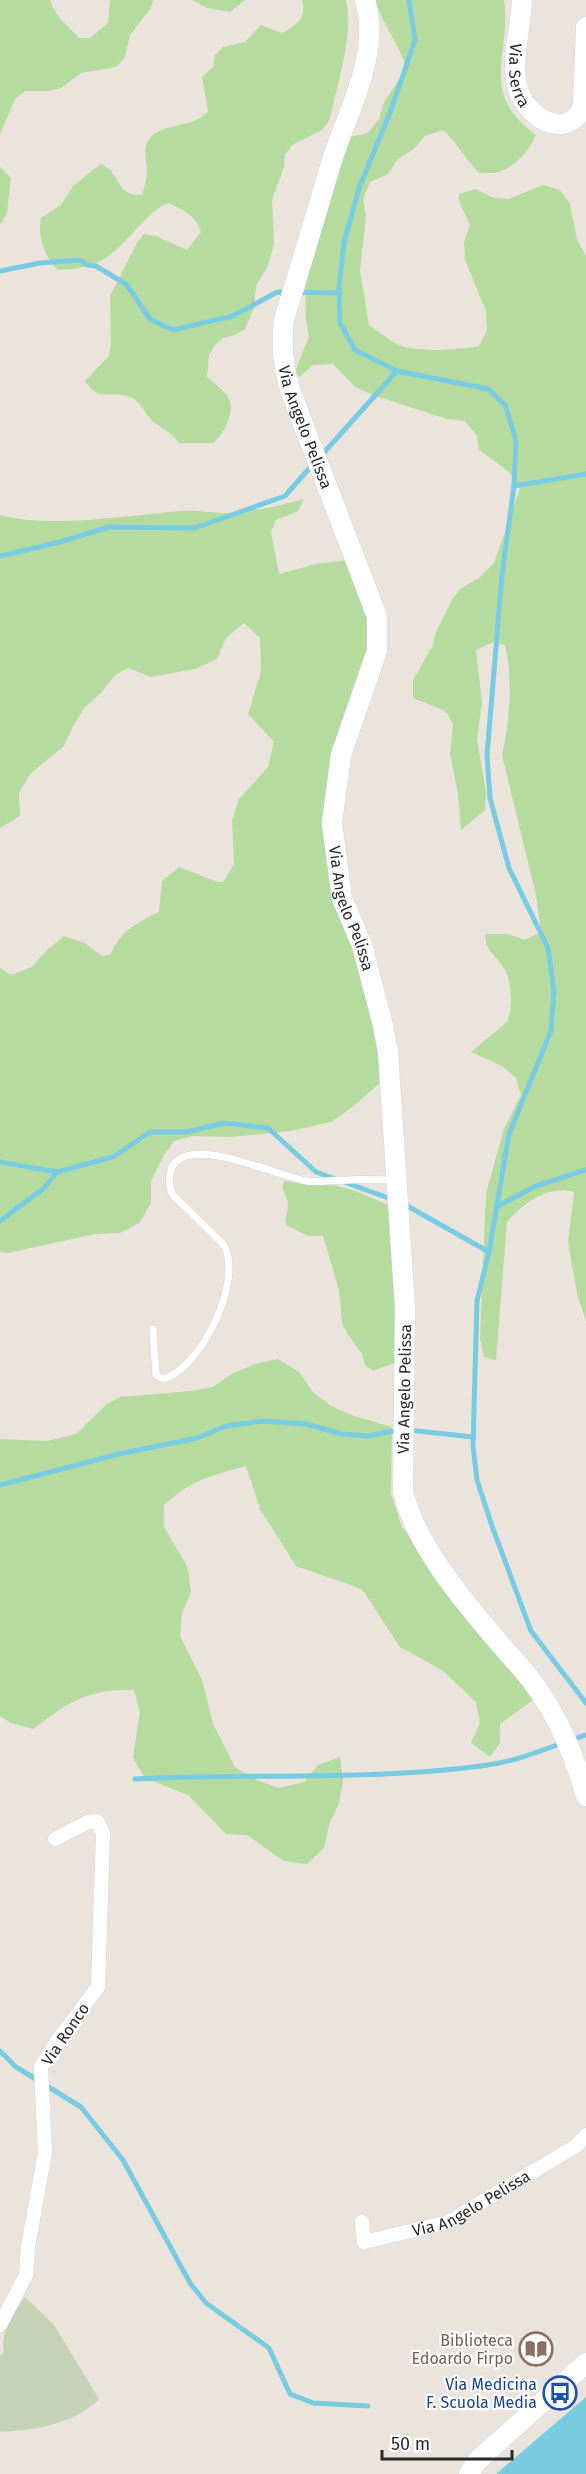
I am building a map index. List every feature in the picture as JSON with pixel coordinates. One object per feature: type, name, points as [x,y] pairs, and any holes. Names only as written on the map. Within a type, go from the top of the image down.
[{"type":"street","name":"Via Angelo Pelissa","points":[[365,0],[369,28],[364,70],[333,158],[284,319],[281,344],[283,365],[290,390],[376,617],[377,651],[341,755],[332,823],[342,898],[362,945],[383,1025],[389,1072],[405,1308],[403,1491],[408,1512],[433,1554],[475,1614],[536,1687],[565,1734],[586,1796]]},
{"type":"street","name":"Via Serra","points":[[522,0],[516,81],[524,104],[535,116],[550,124],[571,121],[579,116],[583,107],[586,27]]},
{"type":"street","name":"Via Ronco","points":[[0,2325],[26,2275],[28,2246],[45,2153],[41,2067],[57,2041],[98,1987],[103,1833],[97,1821],[88,1822],[55,1839]]},
{"type":"street","name":"Via Angelo Pelissa","points":[[362,2222],[364,2242],[448,2222],[576,2146],[586,2135]]},
{"type":"street","points":[[469,2474],[477,2461],[500,2439],[586,2363]]},
{"type":"lane","points":[[153,1329],[156,1375],[163,1379],[171,1377],[193,1357],[212,1328],[223,1301],[229,1273],[229,1253],[223,1244],[172,1194],[169,1184],[170,1173],[174,1163],[182,1158],[192,1153],[217,1155],[311,1182],[396,1180]]},
{"type":"green space","points":[[0,0],[50,0],[58,15],[79,38],[90,38],[108,23],[110,0],[153,0],[151,8],[130,35],[125,57],[116,67],[81,73],[61,88],[49,91],[25,91],[15,99],[0,134]]},
{"type":"green space","points":[[192,0],[245,0],[230,12],[207,8]]},
{"type":"green space","points":[[302,0],[346,0],[348,28],[346,44],[330,119],[322,130],[292,145],[285,155],[284,167],[272,200],[274,244],[268,266],[256,286],[254,308],[245,329],[223,338],[214,346],[209,355],[207,377],[224,392],[230,402],[230,415],[226,426],[214,443],[179,443],[151,419],[136,400],[127,396],[99,394],[85,381],[109,356],[110,296],[137,243],[144,234],[156,236],[187,250],[201,232],[196,221],[189,214],[169,203],[154,211],[123,244],[106,258],[97,263],[74,269],[58,270],[49,259],[43,246],[40,232],[41,218],[61,205],[73,186],[101,164],[113,173],[127,192],[142,195],[147,175],[146,147],[152,136],[167,128],[194,121],[208,111],[202,77],[213,67],[215,55],[223,47],[245,42],[261,25],[282,33],[292,27],[302,16]]},
{"type":"green space","points":[[375,0],[504,0],[502,88],[507,103],[518,119],[536,135],[526,152],[511,166],[497,173],[479,173],[443,130],[425,136],[414,149],[398,159],[388,174],[370,182],[363,199],[366,216],[360,271],[369,325],[393,342],[414,349],[461,349],[479,346],[487,330],[486,311],[465,260],[464,242],[470,225],[459,201],[459,194],[476,189],[491,197],[509,199],[543,185],[560,190],[570,204],[577,240],[586,256],[586,1321],[577,1293],[568,1242],[574,1192],[565,1190],[546,1193],[528,1202],[507,1222],[496,1360],[484,1357],[480,1339],[486,1193],[504,1129],[521,1095],[516,1078],[502,1066],[471,1052],[507,1022],[511,1004],[507,975],[489,949],[485,934],[508,934],[525,940],[541,932],[536,895],[502,755],[510,700],[505,645],[493,642],[476,650],[482,703],[477,739],[486,792],[485,810],[461,830],[458,794],[450,754],[453,725],[448,714],[443,710],[413,698],[413,680],[432,647],[437,630],[453,598],[460,589],[479,578],[494,563],[520,489],[508,471],[479,450],[477,436],[465,421],[447,419],[373,395],[355,387],[333,364],[313,365],[299,377],[295,371],[309,337],[305,282],[350,137],[368,133],[379,119],[384,102],[407,68]]},
{"type":"green space","points":[[0,167],[11,178],[7,213],[0,225]]},
{"type":"green space","points":[[304,499],[298,511],[276,520],[271,532],[279,574],[316,564],[348,560],[364,607],[371,637],[328,775],[325,813],[338,907],[356,958],[379,1052],[381,1082],[331,1122],[290,1131],[233,1137],[193,1136],[174,1141],[151,1181],[151,1203],[139,1223],[120,1233],[95,1234],[8,1253],[0,1252],[0,968],[11,975],[32,967],[64,936],[85,943],[102,956],[110,955],[124,933],[159,912],[162,881],[179,867],[223,882],[234,864],[232,820],[239,799],[268,767],[274,742],[248,714],[261,672],[260,638],[244,623],[226,638],[217,659],[195,669],[151,677],[128,668],[115,675],[102,692],[85,707],[64,746],[30,774],[19,793],[20,816],[0,828],[0,515],[42,521],[66,521],[182,511],[233,513],[264,509]]},
{"type":"green space","points":[[284,1181],[340,1186],[391,1207],[395,1288],[395,1363],[373,1371],[365,1365],[362,1354],[342,1323],[339,1290],[323,1236],[308,1236],[286,1225],[288,1205],[283,1188]]},
{"type":"green space","points":[[278,1359],[299,1372],[313,1392],[331,1406],[354,1416],[392,1427],[391,1494],[402,1527],[533,1700],[500,1724],[500,1743],[490,1757],[471,1743],[480,1723],[476,1702],[442,1670],[400,1647],[362,1589],[296,1566],[260,1509],[246,1466],[202,1480],[174,1496],[164,1505],[164,1527],[188,1568],[191,1591],[182,1613],[180,1636],[202,1680],[213,1724],[235,1767],[256,1780],[278,1788],[304,1782],[318,1765],[340,1757],[343,1781],[339,1803],[329,1825],[324,1848],[307,1864],[284,1861],[247,1835],[226,1834],[188,1795],[145,1778],[133,1758],[140,1712],[134,1690],[104,1692],[79,1699],[33,1729],[11,1723],[0,1716],[0,1439],[47,1441],[76,1434],[107,1404],[120,1397],[213,1387],[232,1374],[255,1364]]},
{"type":"green space","points":[[25,2297],[54,2325],[99,2399],[77,2415],[53,2424],[27,2430],[0,2432],[0,2356],[4,2353],[4,2337],[8,2323]]},
{"type":"water","points":[[586,2397],[586,2474],[496,2474]]},
{"type":"waterway","points":[[409,0],[415,40],[390,113],[359,188],[344,243],[339,287],[340,323],[355,350],[397,371],[488,389],[505,405],[516,440],[514,486],[502,575],[487,755],[490,798],[509,868],[548,948],[554,991],[551,1031],[509,1134],[489,1252],[477,1301],[473,1446],[477,1480],[531,1631],[586,1703]]},
{"type":"waterway","points":[[0,271],[40,263],[80,260],[87,265],[96,266],[127,285],[150,319],[173,330],[233,316],[277,292],[340,293]]},
{"type":"waterway","points":[[320,457],[397,371]]},
{"type":"waterway","points":[[0,556],[60,542],[109,527],[195,528],[285,496],[313,464]]},
{"type":"waterway","points":[[514,486],[586,474]]},
{"type":"waterway","points":[[0,1162],[57,1172],[113,1157],[150,1132],[186,1132],[224,1123],[268,1128],[316,1172],[394,1200]]},
{"type":"waterway","points":[[498,1206],[536,1186],[586,1170]]},
{"type":"waterway","points":[[0,1221],[44,1188],[57,1172]]},
{"type":"waterway","points":[[402,1203],[489,1252]]},
{"type":"waterway","points":[[0,1485],[119,1454],[197,1438],[226,1426],[263,1421],[306,1424],[342,1434],[368,1436],[399,1430]]},
{"type":"waterway","points":[[408,1430],[473,1437]]},
{"type":"waterway","points":[[135,1779],[395,1774],[438,1771],[508,1761],[586,1735]]},
{"type":"waterway","points":[[0,2051],[16,2067],[81,2107],[123,2160],[190,2283],[206,2303],[269,2348],[290,2394],[313,2403],[368,2406]]},
{"type":"place","name":"Biblioteca Edoardo Firpo","points":[[536,2349]]},
{"type":"place","name":"Via Medicina F. Scuola Media","points":[[560,2393]]}]
